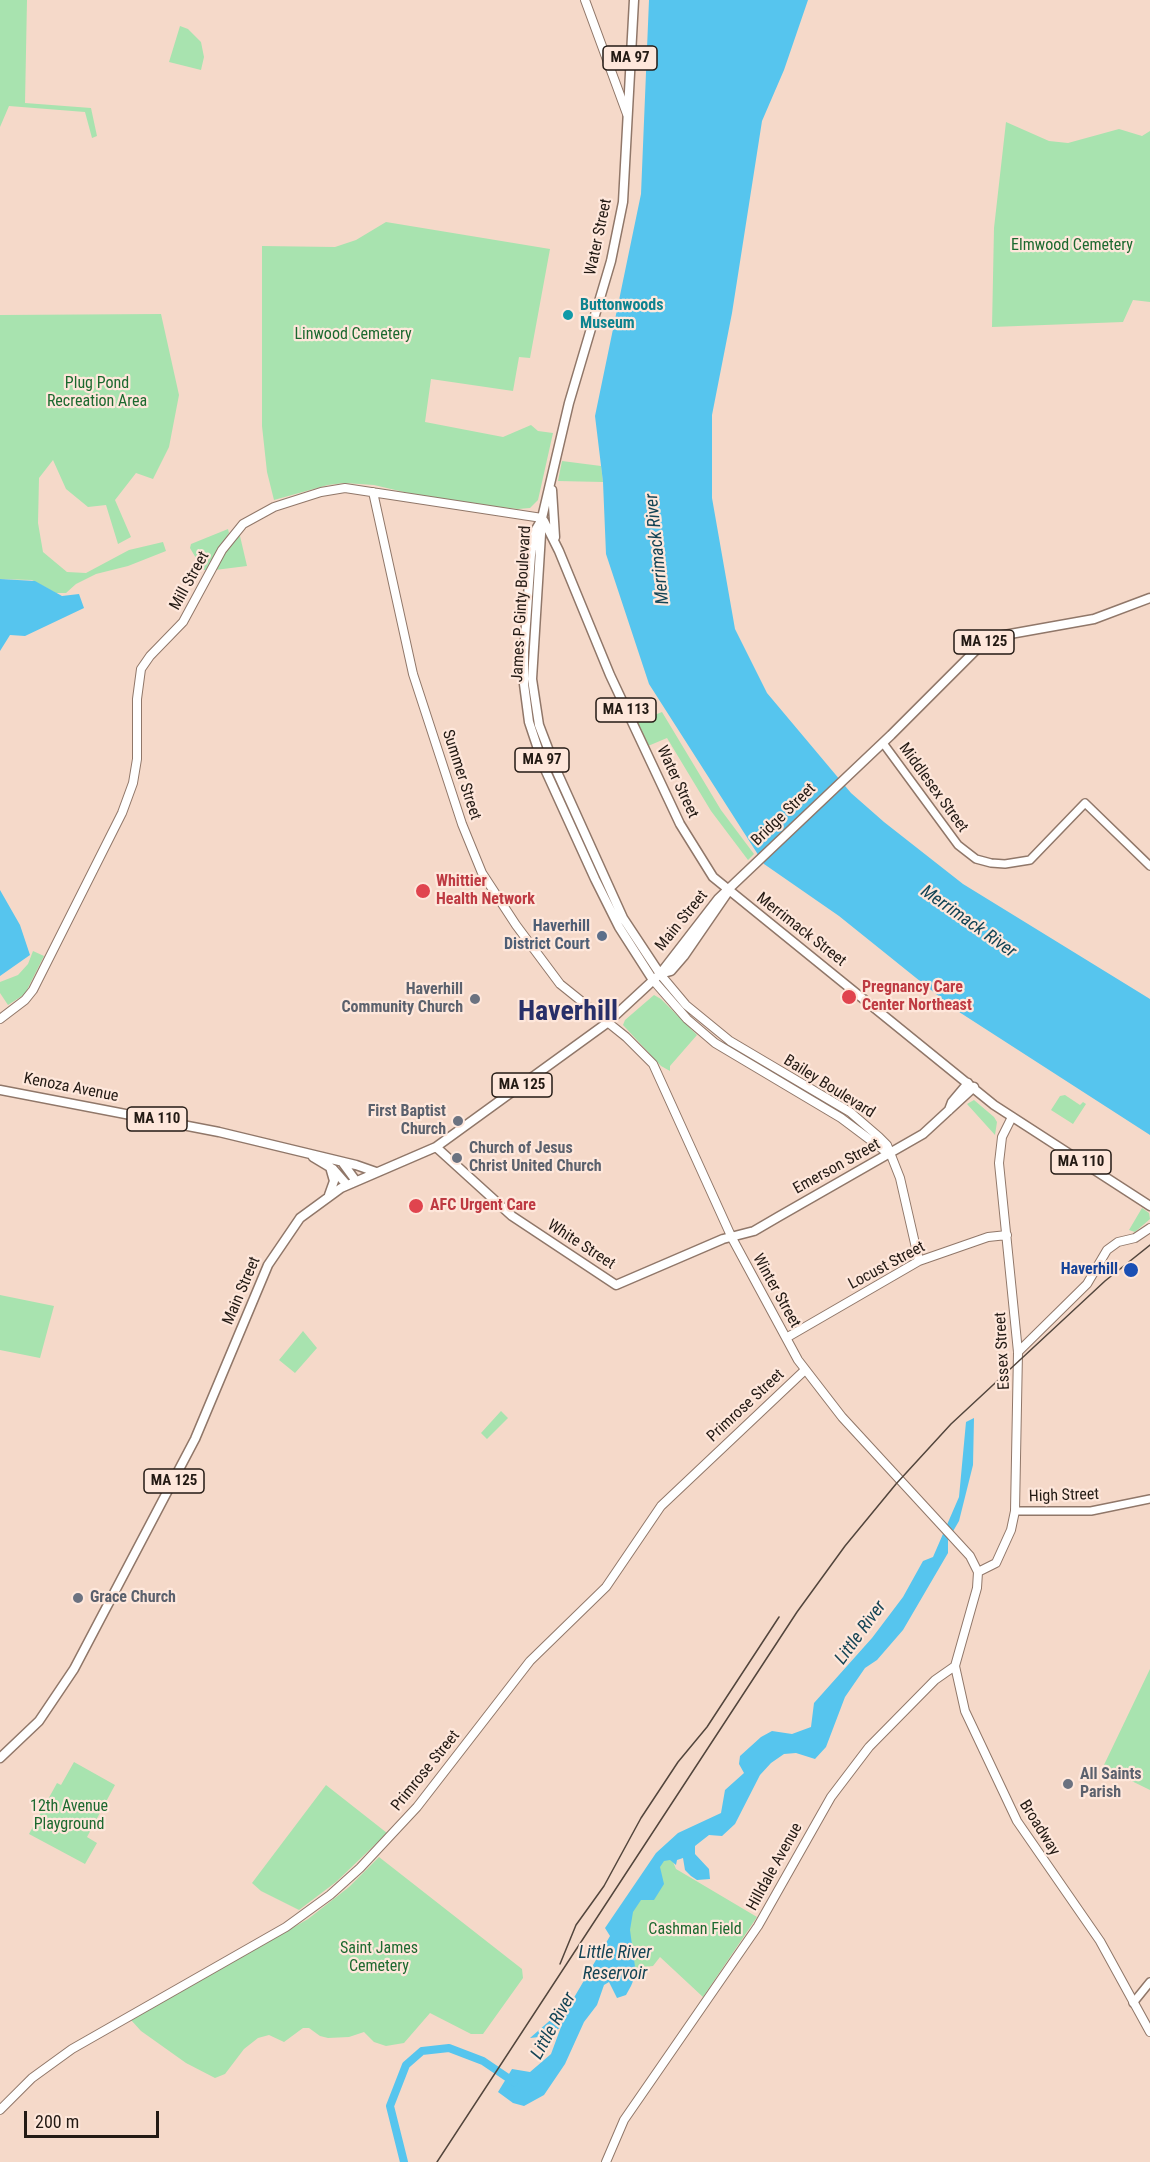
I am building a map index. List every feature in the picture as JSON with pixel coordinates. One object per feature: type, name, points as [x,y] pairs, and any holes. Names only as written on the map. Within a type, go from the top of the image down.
[{"type":"main road","points":[[585,0],[628,116]]},
{"type":"main road","name":"Water Street","points":[[634,0],[626,185],[616,239],[569,403],[542,518],[555,543],[610,675],[680,824],[700,861],[728,891]]},
{"type":"main road","name":"Water Street","points":[[552,474],[555,543]]},
{"type":"main road","name":"Mill Street","points":[[0,1019],[25,1000],[33,990],[122,813],[133,783],[137,759],[137,699],[141,669],[150,656],[183,622],[230,538],[250,519],[292,501],[334,490],[373,492],[426,502],[542,518]]},
{"type":"main road","name":"Summer Street","points":[[373,492],[411,667],[474,855],[500,902],[552,974],[567,991],[607,1023]]},
{"type":"main road","name":"James P Ginty Boulevard","points":[[542,518],[532,679],[539,725],[623,918],[657,977]]},
{"type":"main road","name":"MA 125","points":[[883,743],[988,640],[1094,619],[1150,598]]},
{"type":"main road","name":"Bridge Street","points":[[728,891],[883,743]]},
{"type":"main road","name":"Main Street","points":[[0,1758],[31,1731],[68,1681],[183,1465],[276,1251],[300,1218],[329,1195],[356,1180],[436,1148],[607,1023],[657,977],[706,912],[728,891]]},
{"type":"main road","name":"Merrimack Street","points":[[728,891],[971,1085]]},
{"type":"main road","name":"Bailey Boulevard","points":[[657,977],[698,1017],[741,1048],[853,1114],[887,1145],[903,1187],[919,1261]]},
{"type":"main road","name":"Winter Street","points":[[607,1023],[645,1054],[659,1074],[732,1238],[805,1370],[849,1424],[953,1536],[978,1572]]},
{"type":"main road","name":"Emerson Street","points":[[732,1238],[754,1231],[929,1130],[949,1110],[952,1102],[971,1085]]},
{"type":"main road","name":"MA 110","points":[[971,1085],[1012,1117],[1150,1206]]},
{"type":"main road","name":"Kenoza Avenue","points":[[2,1089],[221,1132],[376,1172]]},
{"type":"main road","name":"Essex Street","points":[[978,1572],[996,1563],[1011,1530],[1014,1511],[1018,1352],[999,1153],[1002,1137],[1012,1117]]},
{"type":"main road","name":"White Street","points":[[436,1148],[512,1216],[616,1285],[723,1239],[732,1238]]},
{"type":"main road","name":"Kenoza Avenue","points":[[312,1156],[330,1167],[347,1185]]},
{"type":"main road","points":[[340,1161],[356,1180]]},
{"type":"main road","points":[[329,1195],[334,1181],[330,1167]]},
{"type":"main road","points":[[1018,1352],[1085,1287],[1112,1245],[1135,1238],[1150,1228]]},
{"type":"main road","name":"Locust Street","points":[[786,1338],[919,1261],[988,1237],[1007,1235]]},
{"type":"main road","name":"Primrose Street","points":[[0,2110],[32,2078],[72,2049],[286,1927],[335,1891],[360,1868],[417,1807],[535,1655],[606,1587],[661,1506],[805,1370]]},
{"type":"main road","points":[[955,1666],[977,1588],[978,1572]]},
{"type":"main road","name":"Broadway","points":[[955,1666],[968,1718],[1017,1821],[1100,1941],[1150,2032]]},
{"type":"main road","name":"Hilldale Avenue","points":[[606,2162],[624,2120],[748,1941],[838,1786],[869,1746],[935,1680],[955,1666]]},
{"type":"street","name":"Middlesex Street","points":[[883,743],[964,851],[991,863],[1017,863],[1030,860],[1085,803],[1150,866]]},
{"type":"street","name":"High Street","points":[[1014,1511],[1090,1511],[1150,1499]]},
{"type":"street","points":[[1133,2002],[1150,1982]]},
{"type":"green space","points":[[0,0],[27,0],[25,103],[91,108],[97,136],[92,138],[85,112],[9,106],[0,127]]},
{"type":"green space","points":[[180,26],[188,29],[201,42],[204,57],[201,70],[169,62]]},
{"type":"green space","name":"Elmwood Cemetery","points":[[1006,122],[1049,141],[1068,143],[1119,129],[1142,136],[1150,131],[1150,302],[1133,300],[1123,322],[992,327],[994,228]]},
{"type":"green space","name":"Linwood Cemetery","points":[[386,222],[550,249],[530,358],[519,357],[513,391],[431,379],[425,422],[503,437],[531,425],[538,431],[553,433],[538,500],[530,508],[518,509],[438,500],[374,485],[344,483],[328,485],[274,500],[267,472],[262,426],[262,246],[335,247],[356,240]]},
{"type":"green space","name":"Plug Pond Recreation Area","points":[[161,314],[179,395],[169,447],[153,479],[136,473],[115,500],[131,537],[118,544],[106,505],[88,507],[66,489],[53,460],[39,478],[38,523],[43,552],[67,572],[86,573],[129,550],[163,542],[166,551],[128,566],[96,574],[76,584],[66,593],[56,593],[32,580],[0,579],[0,315]]},
{"type":"green space","points":[[562,461],[601,466],[603,482],[558,481]]},
{"type":"green space","points":[[228,529],[229,533],[206,570],[203,570],[190,548],[191,544]]},
{"type":"green space","points":[[240,536],[247,566],[215,570],[234,537]]},
{"type":"green space","points":[[662,712],[721,810],[754,854],[748,860],[711,811],[667,738],[648,746],[637,722]]},
{"type":"green space","points":[[33,951],[44,956],[25,994],[8,1005],[0,993],[0,982],[18,975],[28,964]]},
{"type":"green space","points":[[654,995],[661,999],[697,1035],[670,1066],[670,1071],[661,1066],[623,1025],[625,1020]]},
{"type":"green space","points":[[1065,1095],[1080,1105],[1083,1102],[1086,1104],[1073,1124],[1051,1110],[1060,1096]]},
{"type":"green space","points":[[974,1100],[997,1122],[995,1135],[967,1104]]},
{"type":"green space","points":[[1142,1208],[1149,1213],[1150,1219],[1135,1232],[1129,1230]]},
{"type":"green space","points":[[0,1295],[54,1306],[40,1358],[0,1350]]},
{"type":"green space","points":[[303,1331],[317,1348],[295,1373],[279,1360]]},
{"type":"green space","points":[[501,1411],[508,1418],[487,1439],[481,1433]]},
{"type":"green space","points":[[1150,1669],[1150,1790],[1103,1767]]},
{"type":"green space","name":"12th Avenue Playground","points":[[74,1762],[115,1785],[87,1837],[97,1843],[85,1864],[29,1834],[57,1783],[61,1785]]},
{"type":"green space","points":[[326,1785],[387,1833],[336,1882],[299,1910],[261,1891],[252,1883]]},
{"type":"green space","name":"Saint James Cemetery","points":[[379,1857],[522,1969],[523,1978],[483,2034],[471,2034],[430,2013],[404,2043],[386,2046],[374,2042],[364,2032],[349,2037],[328,2038],[320,2036],[309,2028],[303,2028],[284,2042],[269,2035],[258,2038],[244,2049],[225,2074],[215,2078],[186,2063],[141,2031],[131,2020],[308,1919],[349,1887]]},
{"type":"green space","name":"Cashman Field","points":[[671,1857],[676,1869],[757,1917],[703,1997],[660,1957],[653,1966],[633,1968],[628,1952],[631,1913],[658,1867],[665,1858]]},
{"type":"water","name":"Merrimack River","points":[[649,0],[808,0],[784,70],[762,121],[732,313],[712,415],[712,498],[735,629],[767,693],[851,793],[963,884],[1150,999],[1150,1135],[956,1010],[839,916],[764,864],[649,684],[606,554],[603,482],[595,416],[641,194]]},
{"type":"water","points":[[0,579],[35,581],[62,596],[79,594],[84,608],[25,636],[10,635],[0,651]]},
{"type":"water","points":[[0,890],[20,925],[30,955],[0,976]]},
{"type":"water","name":"Little River Reservoir","points":[[974,1418],[973,1465],[959,1521],[948,1540],[948,1553],[903,1630],[877,1660],[865,1668],[845,1697],[826,1747],[815,1759],[796,1753],[784,1754],[771,1763],[760,1775],[735,1824],[722,1836],[709,1835],[695,1846],[695,1854],[709,1869],[710,1879],[697,1880],[691,1876],[685,1870],[683,1858],[677,1860],[676,1865],[670,1860],[664,1861],[660,1867],[664,1884],[654,1900],[641,1900],[633,1912],[630,1930],[636,1974],[626,1995],[617,1998],[609,1982],[604,1985],[597,2005],[584,2022],[565,2064],[544,2095],[524,2106],[513,2103],[498,2092],[512,2069],[530,2072],[551,2054],[561,2027],[548,2036],[530,2038],[572,2001],[610,1936],[605,1928],[656,1853],[678,1833],[721,1813],[725,1790],[744,1773],[739,1764],[740,1756],[761,1737],[772,1731],[792,1734],[811,1727],[814,1703],[872,1638],[903,1597],[923,1561],[933,1557],[959,1497],[966,1422]]},
{"type":"waterway","name":"Little River","points":[[404,2162],[390,2106],[406,2065],[422,2051],[449,2048],[483,2061],[514,2082]]},
{"type":"railway","points":[[437,2162],[797,1612],[845,1546],[896,1484],[951,1424],[1105,1281],[1150,1245]]},
{"type":"railway","points":[[560,1964],[576,1925],[604,1886],[641,1818],[678,1762],[707,1727],[779,1617]]},
{"type":"place","name":"Buttonwoods Museum","points":[[568,315]]},
{"type":"place","name":"Whittier Health Network","points":[[423,891]]},
{"type":"place","name":"Haverhill District Court","points":[[602,936]]},
{"type":"place","name":"Pregnancy Care Center Northeast","points":[[849,997]]},
{"type":"place","name":"Haverhill Community Church","points":[[475,999]]},
{"type":"place","name":"First Baptist Church","points":[[458,1121]]},
{"type":"place","name":"Church of Jesus Christ United Church","points":[[457,1158]]},
{"type":"place","name":"AFC Urgent Care","points":[[416,1206]]},
{"type":"place","name":"Haverhill","points":[[1131,1270]]},
{"type":"place","name":"Grace Church","points":[[78,1598]]},
{"type":"place","name":"All Saints Parish","points":[[1068,1784]]},
{"type":"district","name":"Haverhill","points":[[568,1013]]}]
